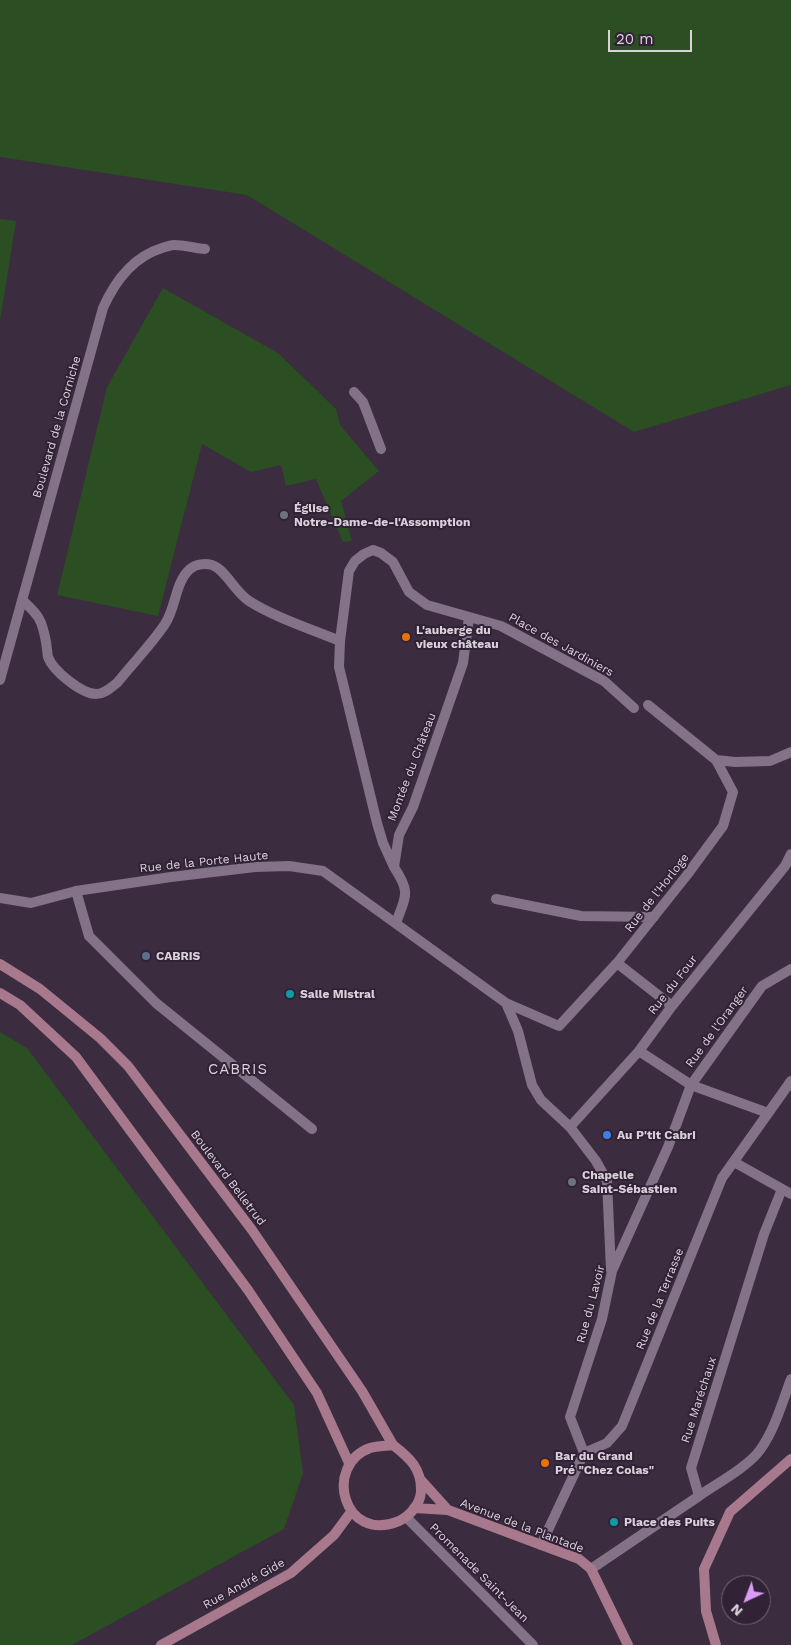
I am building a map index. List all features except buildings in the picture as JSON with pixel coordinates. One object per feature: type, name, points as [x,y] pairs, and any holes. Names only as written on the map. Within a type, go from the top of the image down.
[{"type":"main road","name":"Boulevard Belletrud","points":[[0,964],[40,989],[100,1038],[128,1066],[252,1230],[362,1391],[393,1445]]},
{"type":"main road","points":[[0,993],[20,1005],[76,1057],[88,1073],[248,1290],[306,1376],[317,1393],[349,1464]]},
{"type":"main road","points":[[393,1445],[407,1456],[415,1466],[421,1480],[420,1496],[407,1518],[386,1526],[364,1522],[351,1512],[344,1492],[344,1479],[349,1464],[360,1453],[371,1448],[393,1445]]},
{"type":"main road","points":[[716,1645],[706,1611],[704,1569],[730,1512],[791,1459]]},
{"type":"main road","name":"Avenue de la Plantade","points":[[421,1480],[448,1510]]},
{"type":"main road","name":"Avenue de la Plantade","points":[[414,1508],[448,1510],[579,1559],[591,1569],[628,1645]]},
{"type":"main road","name":"Rue André Gide","points":[[161,1645],[291,1573],[334,1535],[351,1512]]},
{"type":"street","name":"Boulevard de la Corniche","points":[[0,680],[103,308],[110,292],[123,274],[141,258],[156,250],[172,245],[205,249]]},
{"type":"street","points":[[354,392],[363,402],[381,449]]},
{"type":"street","name":"Place des Jardiniers","points":[[340,641],[349,571],[355,561],[373,550],[381,552],[394,562],[409,592],[427,605],[501,626],[604,681],[634,708]]},
{"type":"street","points":[[22,600],[37,613],[43,628],[48,658],[61,674],[85,692],[97,694],[107,691],[117,683],[166,623],[185,575],[192,568],[200,564],[210,564],[221,569],[236,590],[247,600],[263,609],[340,641],[339,668],[377,823],[394,867],[404,883],[406,893],[396,923]]},
{"type":"street","name":"Montée du Château","points":[[394,867],[399,835],[413,806],[463,663],[468,617]]},
{"type":"street","points":[[648,705],[716,760],[770,762],[791,752]]},
{"type":"street","name":"Rue de l'Horloge","points":[[559,1026],[618,963],[687,876],[723,826],[733,792],[716,760]]},
{"type":"street","name":"Rue du Four","points":[[570,1127],[639,1050],[785,866],[791,854]]},
{"type":"street","name":"Rue de la Porte Haute","points":[[0,898],[31,903],[76,891],[237,869],[290,866],[323,871],[506,1003],[559,1026]]},
{"type":"street","points":[[76,891],[89,936],[156,1003],[312,1129]]},
{"type":"street","points":[[496,899],[581,916],[654,917]]},
{"type":"street","points":[[618,963],[672,1006]]},
{"type":"street","name":"Rue de l'Oranger","points":[[691,1086],[762,986],[791,970]]},
{"type":"street","points":[[506,1003],[518,1031],[532,1085],[541,1100],[570,1127],[596,1161],[607,1181],[612,1271]]},
{"type":"street","points":[[639,1050],[691,1086],[768,1112]]},
{"type":"street","points":[[786,1192],[734,1162],[791,1081]]},
{"type":"street","name":"Rue du Lavoir","points":[[584,1453],[570,1417],[602,1319],[612,1271],[668,1147],[691,1086]]},
{"type":"street","name":"Rue de la Terrasse","points":[[584,1453],[607,1443],[622,1426],[722,1178],[734,1162]]},
{"type":"street","name":"Rue Maréchaux","points":[[699,1496],[691,1468],[764,1234],[786,1192]]},
{"type":"street","points":[[591,1569],[748,1462],[760,1450],[777,1419],[791,1379]]},
{"type":"street","points":[[541,1545],[584,1453]]},
{"type":"street","name":"Promenade Saint-Jean","points":[[407,1518],[533,1645]]},
{"type":"green space","points":[[0,0],[791,0],[791,385],[634,432],[247,195],[0,157]]},
{"type":"green space","points":[[0,219],[16,221],[0,321]]},
{"type":"green space","points":[[163,288],[278,353],[336,409],[340,425],[379,471],[341,501],[352,541],[343,542],[316,479],[286,486],[281,465],[251,472],[202,444],[158,616],[57,595],[107,387]]},
{"type":"green space","points":[[0,1032],[27,1048],[294,1405],[303,1473],[284,1529],[72,1645],[0,1645]]},
{"type":"place","name":"Église Notre-Dame-de-l'Assomption","points":[[284,515]]},
{"type":"place","name":"L'auberge du vieux château","points":[[406,637]]},
{"type":"place","name":"CABRIS","points":[[146,956]]},
{"type":"place","name":"Salle Mistral","points":[[290,994]]},
{"type":"place","name":"Au P'tit Cabri","points":[[607,1135]]},
{"type":"place","name":"Chapelle Saint-Sébastien","points":[[572,1182]]},
{"type":"place","name":"Bar du Grand Pré \"Chez Colas\"","points":[[545,1463]]},
{"type":"place","name":"Place des Puits","points":[[614,1522]]},
{"type":"district","name":"CABRIS","points":[[238,1070]]}]
